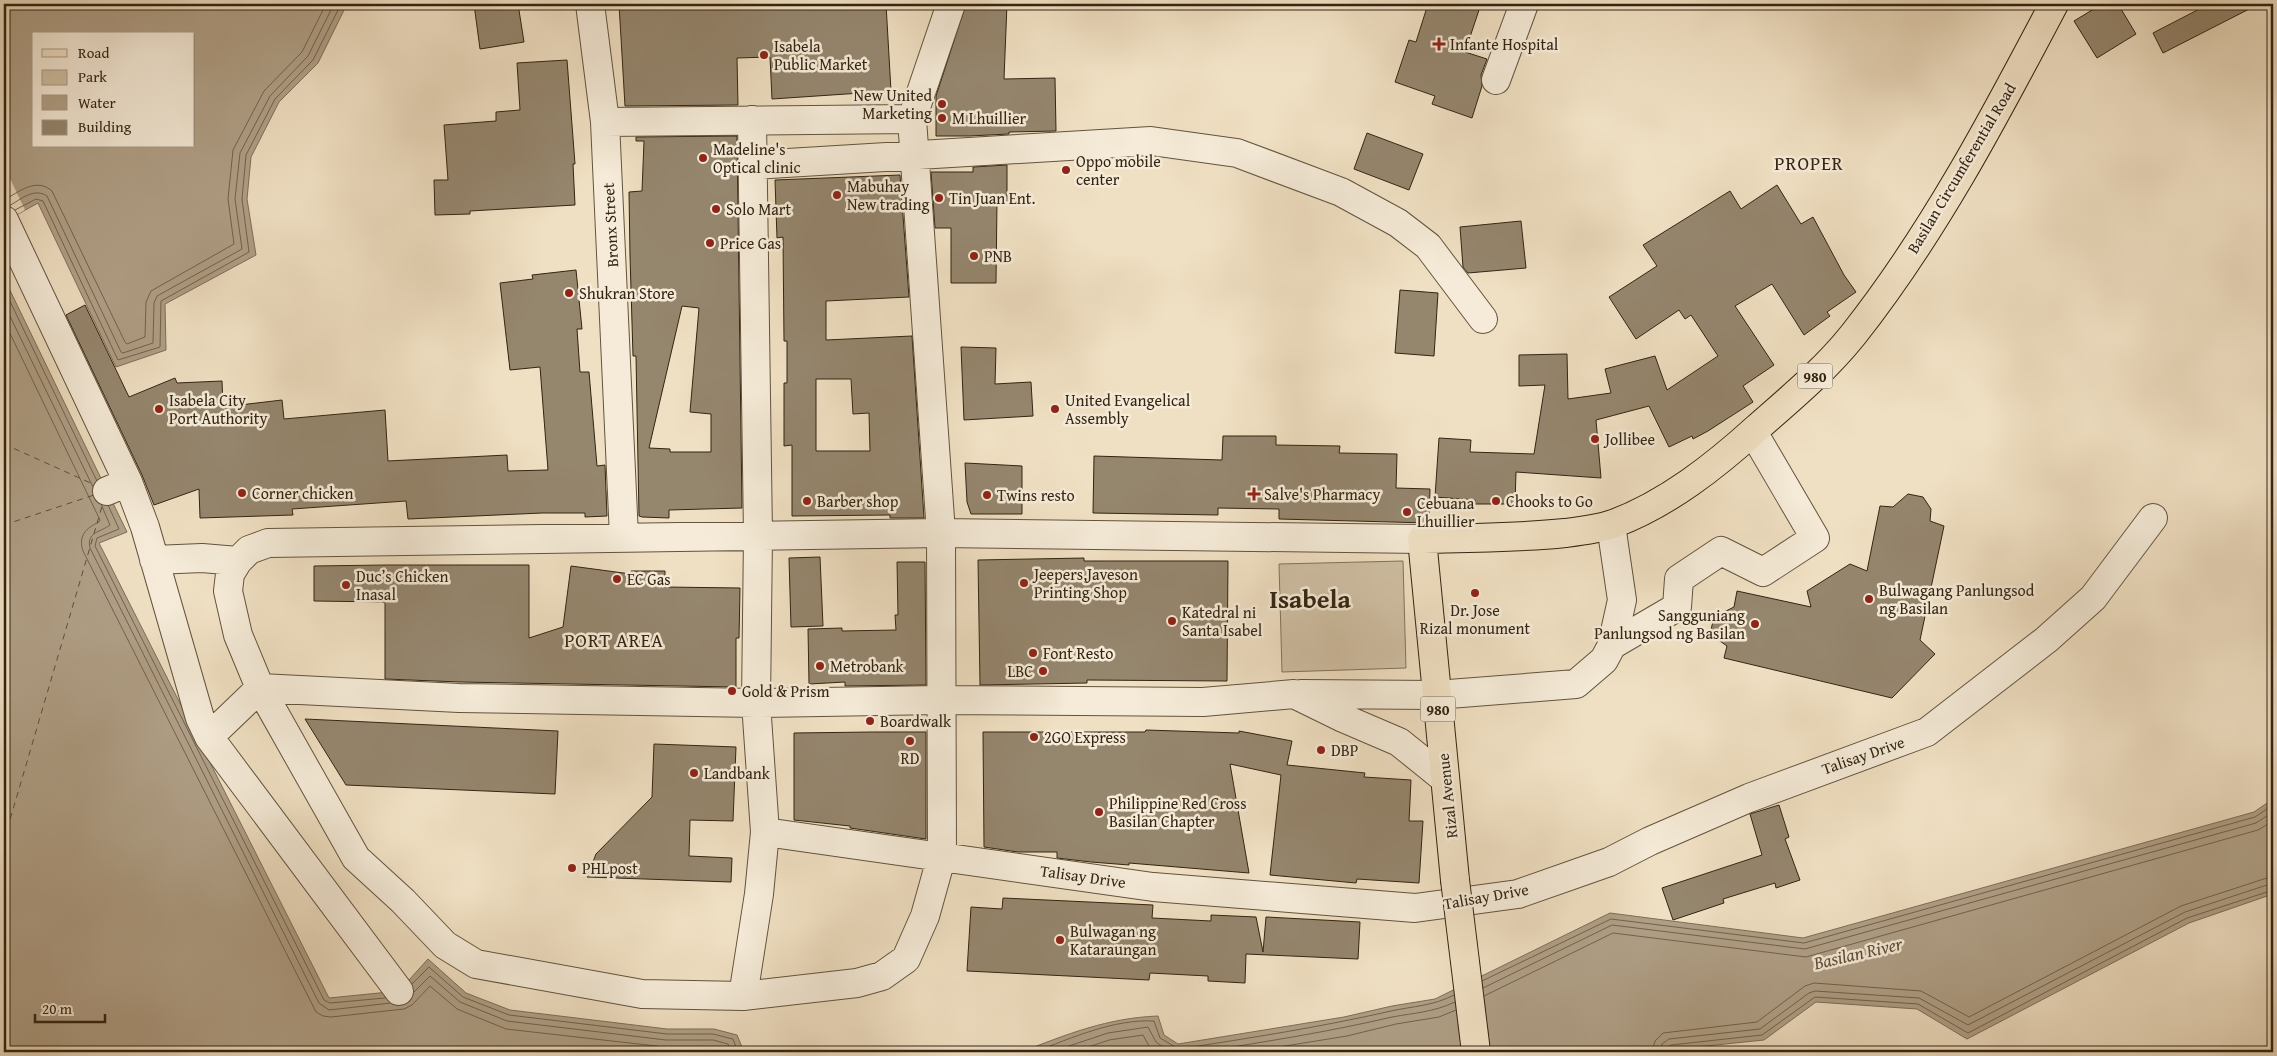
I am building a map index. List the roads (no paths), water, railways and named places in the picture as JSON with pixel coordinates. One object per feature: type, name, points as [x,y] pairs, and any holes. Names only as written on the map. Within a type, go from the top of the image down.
[{"type":"main road","name":"Basilan Circumferential Road","points":[[1422,539],[1546,535],[1611,525],[1644,511],[1684,486],[1727,455],[1810,381],[1852,336],[1904,266],[1958,181],[2054,4]]},
{"type":"main road","name":"Rizal Avenue","points":[[1422,539],[1455,880],[1476,1052]]},
{"type":"street","name":"Bronx Street","points":[[590,4],[605,122],[624,538]]},
{"type":"street","points":[[951,4],[912,119],[941,533],[940,700],[942,855],[925,916],[906,959],[882,976],[857,983],[743,996],[642,994],[476,964],[445,946],[403,901],[356,858],[260,688],[238,635],[228,592],[230,574],[238,561],[249,550],[268,543],[941,533],[1422,539]]},
{"type":"street","points":[[1496,80],[1524,4]]},
{"type":"street","points":[[605,122],[912,119]]},
{"type":"street","points":[[743,996],[759,894],[765,832],[756,703],[758,535],[752,120]]},
{"type":"street","points":[[752,165],[1151,141],[1237,153],[1341,192],[1398,223],[1428,246],[1483,318]]},
{"type":"street","points":[[4,220],[117,487],[145,526],[200,718],[209,737],[399,991]]},
{"type":"street","points":[[1612,645],[1677,607],[1679,579],[1721,551],[1763,572],[1815,538],[1753,432]]},
{"type":"street","name":"Talisay Drive","points":[[765,832],[942,855],[1153,886],[1415,908],[1518,894],[1609,862],[1650,840],[1749,798],[1927,732],[2046,640],[2093,598],[2153,518]]},
{"type":"street","points":[[209,737],[260,688],[458,698],[756,703],[940,700],[1204,702],[1294,694],[1436,695],[1576,684],[1604,660],[1612,645],[1622,600],[1611,525]]},
{"type":"street","points":[[154,560],[202,558],[238,561]]},
{"type":"street","points":[[1294,694],[1399,742],[1445,779]]},
{"type":"water","points":[[4,4],[347,4],[318,63],[279,102],[251,157],[247,199],[256,255],[165,304],[166,350],[116,367],[38,203],[4,222]]},
{"type":"water","points":[[4,278],[127,532],[99,543],[329,998],[399,991],[428,959],[466,993],[510,1010],[667,1029],[714,1029],[737,1035],[744,1052],[4,1052]]},
{"type":"water","name":"Basilan River","points":[[2273,799],[2273,894],[2189,923],[1967,1039],[1917,1009],[1816,1002],[1764,1040],[1648,1052],[1021,1052],[1088,1028],[1139,1017],[1158,1016],[1164,1035],[1178,1044],[1344,1017],[1435,999],[1610,913],[1803,938],[2254,812]]},
{"type":"place","name":"Infante Hospital","points":[[1439,44]]},
{"type":"place","name":"Isabela Public Market","points":[[764,55]]},
{"type":"place","name":"New United Marketing","points":[[942,104]]},
{"type":"place","name":"M Lhuillier","points":[[942,118]]},
{"type":"place","name":"Madeline's Optical clinic","points":[[703,158]]},
{"type":"place","name":"Oppo mobile center","points":[[1066,170]]},
{"type":"place","name":"Mabuhay New trading","points":[[837,195]]},
{"type":"place","name":"Tin Juan Ent.","points":[[939,198]]},
{"type":"place","name":"Solo Mart","points":[[716,209]]},
{"type":"place","name":"Price Gas","points":[[710,243]]},
{"type":"place","name":"PNB","points":[[974,256]]},
{"type":"place","name":"Shukran Store","points":[[569,293]]},
{"type":"place","name":"Isabela City Port Authority","points":[[159,409]]},
{"type":"place","name":"United Evangelical Assembly","points":[[1055,409]]},
{"type":"place","name":"Jollibee","points":[[1595,439]]},
{"type":"place","name":"Corner chicken","points":[[242,493]]},
{"type":"place","name":"Salve's Pharmacy","points":[[1254,494]]},
{"type":"place","name":"Twins resto","points":[[987,495]]},
{"type":"place","name":"Barber shop","points":[[807,501]]},
{"type":"place","name":"Chooks to Go","points":[[1496,501]]},
{"type":"place","name":"Cebuana Lhuillier","points":[[1407,512]]},
{"type":"place","name":"EC Gas","points":[[617,579]]},
{"type":"place","name":"Jeepers,Javeson Printing Shop","points":[[1024,583]]},
{"type":"place","name":"Duc’s Chicken Inasal","points":[[346,585]]},
{"type":"place","name":"Dr. Jose Rizal monument","points":[[1475,593]]},
{"type":"place","name":"Bulwagang Panlungsod ng Basilan","points":[[1869,599]]},
{"type":"place","name":"Katedral ni Santa Isabel","points":[[1172,621]]},
{"type":"place","name":"Sangguniang Panlungsod ng Basilan","points":[[1755,624]]},
{"type":"place","name":"Font Resto","points":[[1033,653]]},
{"type":"place","name":"Metrobank","points":[[820,666]]},
{"type":"place","name":"LBC","points":[[1043,671]]},
{"type":"place","name":"Gold & Prism","points":[[732,691]]},
{"type":"place","name":"Boardwalk","points":[[870,721]]},
{"type":"place","name":"2GO Express","points":[[1034,737]]},
{"type":"place","name":"RD","points":[[910,741]]},
{"type":"place","name":"DBP","points":[[1321,750]]},
{"type":"place","name":"Landbank","points":[[694,773]]},
{"type":"place","name":"Philippine Red Cross Basilan Chapter","points":[[1099,812]]},
{"type":"place","name":"PHLpost","points":[[572,868]]},
{"type":"place","name":"Bulwagan ng Kataraungan","points":[[1060,940]]},
{"type":"district","name":"PROPER","points":[[1809,163]]},
{"type":"district","name":"Isabela","points":[[1310,598]]},
{"type":"district","name":"PORT AREA","points":[[614,640]]}]
